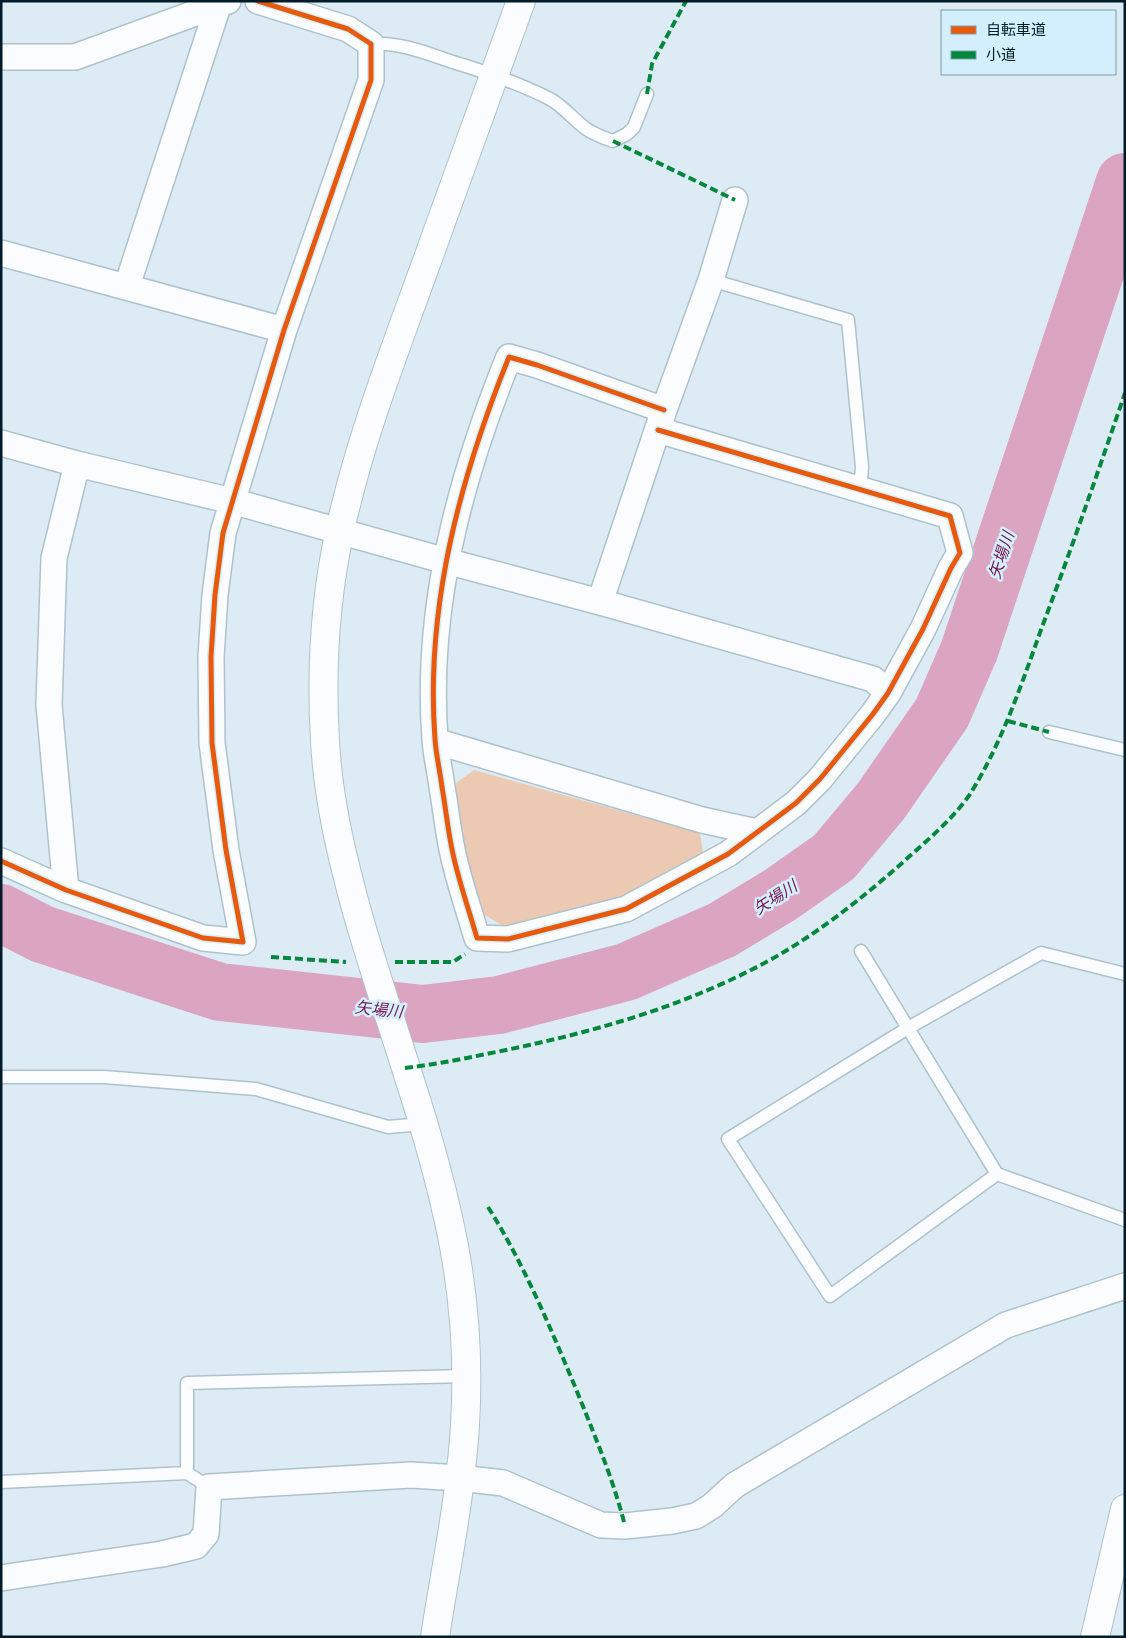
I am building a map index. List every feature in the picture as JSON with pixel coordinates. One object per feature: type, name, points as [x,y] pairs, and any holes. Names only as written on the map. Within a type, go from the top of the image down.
[{"type":"main road","points":[[435,1637],[460,1478],[466,1376],[461,1290],[454,1242],[439,1178],[374,971],[344,864],[332,806],[325,746],[323,693],[326,636],[339,531],[362,448],[403,326],[521,1]]},
{"type":"main road","points":[[1095,1637],[1125,1509]]},
{"type":"street","points":[[1,861],[66,890],[203,938],[243,942],[218,800],[212,733],[211,657],[215,595],[223,533],[284,330],[371,80],[371,44],[348,29],[258,1]]},
{"type":"street","points":[[1,57],[75,57],[223,4]]},
{"type":"street","points":[[127,286],[223,4]]},
{"type":"street","points":[[600,602],[661,420],[711,280],[735,200]]},
{"type":"street","points":[[1,253],[284,330]]},
{"type":"street","points":[[509,357],[537,365],[661,420],[860,491],[950,516],[960,553],[951,568],[923,629],[888,693],[820,779],[796,802],[717,860],[626,909],[508,938],[477,938],[453,855],[435,741],[433,702],[438,612],[446,561],[455,519],[488,409],[509,357]]},
{"type":"street","points":[[1,443],[78,464],[232,500],[446,561],[600,602],[872,679],[888,693]]},
{"type":"street","points":[[66,890],[49,705],[54,558],[78,464]]},
{"type":"street","points":[[435,741],[702,820],[757,832]]},
{"type":"street","points":[[1,1578],[162,1554],[196,1546],[206,1534],[209,1487],[411,1475],[503,1483],[601,1525],[625,1526],[672,1521],[696,1516],[712,1506],[735,1485],[1006,1325],[1125,1286]]},
{"type":"lane","points":[[371,44],[387,43],[403,46],[494,75],[551,99],[572,115],[586,129],[613,141],[628,134],[634,127],[647,94]]},
{"type":"lane","points":[[711,280],[848,320],[862,467],[860,491]]},
{"type":"lane","points":[[1049,732],[1125,750]]},
{"type":"lane","points":[[861,951],[998,1174],[1125,1220]]},
{"type":"lane","points":[[998,1174],[830,1296],[728,1139],[908,1028],[1041,953],[1125,974]]},
{"type":"lane","points":[[1,1077],[104,1078],[256,1089],[388,1127],[423,1124]]},
{"type":"lane","points":[[187,1473],[187,1383],[466,1376]]},
{"type":"lane","points":[[1,1482],[187,1473],[209,1487]]},
{"type":"shaded area","points":[[474,770],[700,833],[704,859],[619,901],[505,927],[483,914],[461,837],[452,786]]},
{"type":"waterway","name":"矢場川","points":[[1,913],[42,934],[220,992],[423,1014],[499,1005],[626,972],[722,930],[780,895],[834,857],[881,801],[942,713],[969,651],[1125,182]]},
{"type":"marked path","points":[[647,94],[652,64],[686,1]]},
{"type":"marked path","points":[[613,141],[735,200]]},
{"type":"marked path","points":[[405,1068],[468,1058],[540,1043],[608,1025],[675,1003],[739,976],[787,950],[822,927],[870,890],[939,829],[957,811],[972,791],[1002,731],[1019,690],[1125,393]]},
{"type":"marked path","points":[[1008,721],[1049,732]]},
{"type":"marked path","points":[[395,962],[453,962],[465,954]]},
{"type":"marked path","points":[[271,957],[346,962]]},
{"type":"marked path","points":[[488,1207],[525,1273],[556,1342],[603,1456],[625,1526]]},
{"type":"cycle path","points":[[1,861],[66,890],[203,938],[243,942],[226,850],[212,743],[211,657],[215,595],[223,533],[284,330],[371,80],[371,44],[348,29],[258,1]]},
{"type":"cycle path","points":[[658,430],[950,516],[960,553],[951,568],[923,629],[888,693],[820,779],[796,803],[728,854],[626,909],[508,939],[477,938],[453,854],[436,745],[433,690],[435,641],[441,592],[450,544],[461,496],[491,403],[509,357],[664,410]]}]
